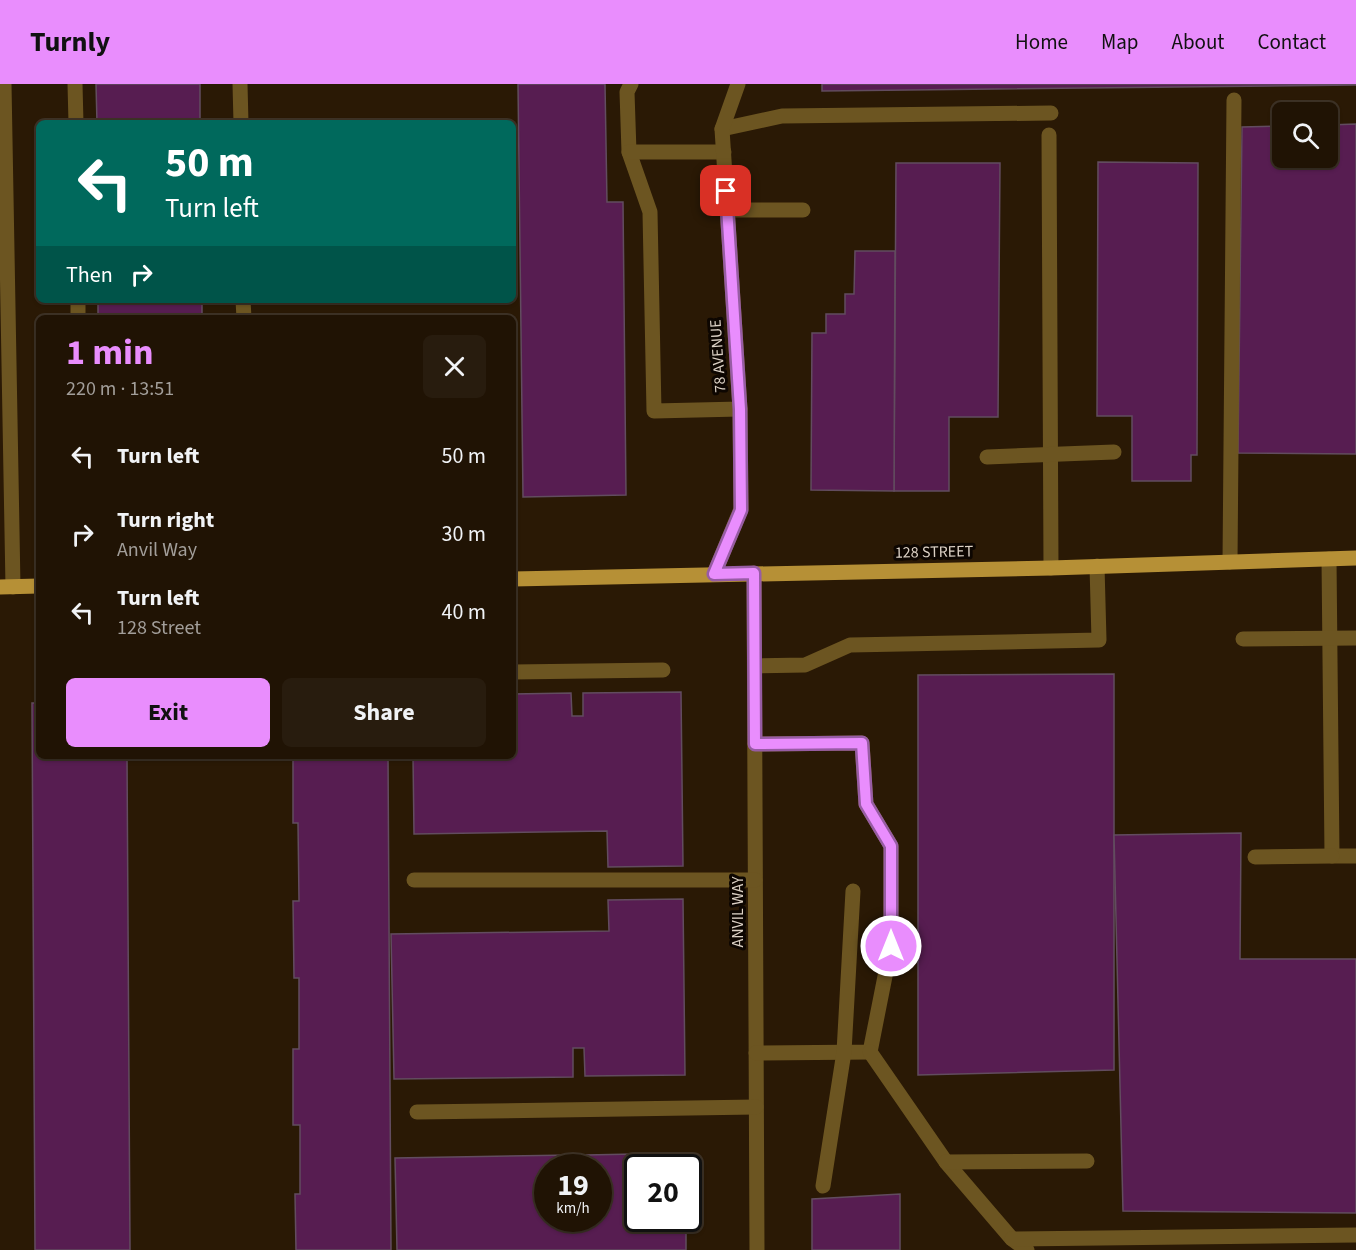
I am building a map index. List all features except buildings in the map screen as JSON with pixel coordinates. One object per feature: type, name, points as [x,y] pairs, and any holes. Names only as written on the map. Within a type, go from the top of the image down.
[{"type":"main road","name":"128 STREET","points":[[516,579],[1051,568],[1356,558]]},
{"type":"main road","points":[[7,587],[36,586]]},
{"type":"street","points":[[4,84],[7,587]]},
{"type":"street","points":[[75,84],[76,120]]},
{"type":"street","points":[[240,84],[241,120]]},
{"type":"street","points":[[632,84],[627,92],[629,152],[650,212],[654,411],[740,409]]},
{"type":"street","points":[[723,129],[738,84]]},
{"type":"street","points":[[1230,562],[1234,100]]},
{"type":"street","points":[[723,129],[782,116],[1051,113]]},
{"type":"street","name":"78 AVENUE","points":[[714,574],[741,510],[740,409],[723,129]]},
{"type":"street","points":[[1049,135],[1051,568]]},
{"type":"street","points":[[629,152],[724,152]]},
{"type":"street","points":[[727,210],[803,210]]},
{"type":"street","points":[[987,457],[1114,452]]},
{"type":"street","points":[[1329,559],[1332,856]]},
{"type":"street","points":[[754,666],[805,665],[850,645],[1099,640],[1097,566]]},
{"type":"street","name":"ANVIL WAY","points":[[754,573],[757,1250]]},
{"type":"street","points":[[1243,639],[1356,638]]},
{"type":"street","points":[[516,672],[663,670]]},
{"type":"street","points":[[755,744],[862,743],[866,804],[891,846],[891,946],[870,1052],[946,1162],[1012,1239],[1027,1250]]},
{"type":"street","points":[[1255,857],[1356,856]]},
{"type":"street","points":[[414,880],[755,880]]},
{"type":"street","points":[[823,1186],[844,1052],[853,891]]},
{"type":"street","points":[[756,1053],[870,1052]]},
{"type":"street","points":[[417,1112],[756,1107]]},
{"type":"street","points":[[946,1162],[1087,1161]]},
{"type":"street","points":[[1012,1239],[1319,1243],[1356,1235]]},
{"type":"route","points":[[726,191],[740,409],[741,510],[714,574],[754,573],[755,744],[862,743],[866,804],[891,846],[891,946]]}]
